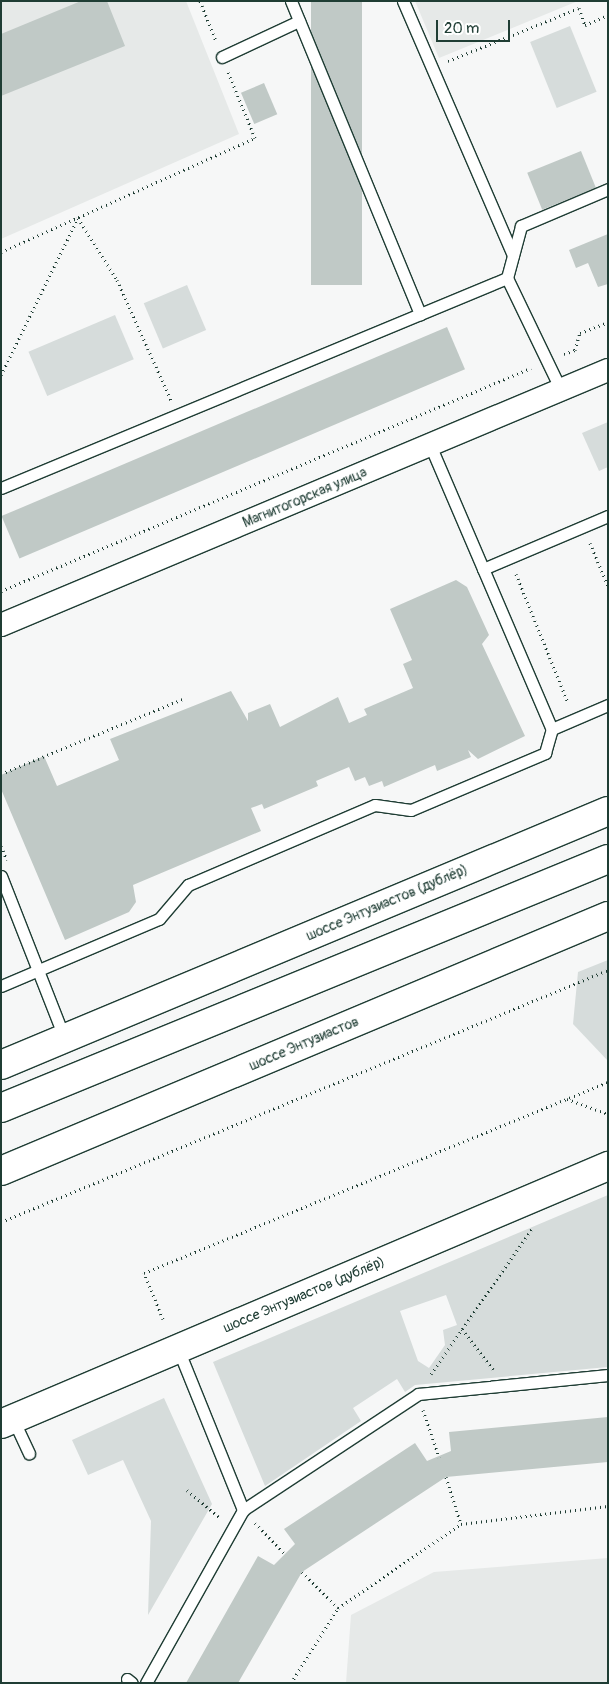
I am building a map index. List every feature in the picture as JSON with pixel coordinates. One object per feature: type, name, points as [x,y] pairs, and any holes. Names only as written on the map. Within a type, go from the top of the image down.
[{"type":"main road","name":"шоссе Энтузиастов (дублёр)","points":[[1,1066],[608,811]]},
{"type":"main road","points":[[1,1108],[608,859]]},
{"type":"main road","name":"шоссе Энтузиастов","points":[[1,1171],[608,916]]},
{"type":"main road","name":"шоссе Энтузиастов (дублёр)","points":[[7,1421],[608,1166]]},
{"type":"street","name":"Магнитогорская улица","points":[[1,625],[608,370]]},
{"type":"lane","points":[[291,1],[420,314]]},
{"type":"lane","points":[[403,1],[513,256]]},
{"type":"lane","points":[[222,57],[299,21]]},
{"type":"lane","points":[[561,390],[507,278],[521,226],[608,189]]},
{"type":"lane","points":[[1,488],[507,278]]},
{"type":"lane","points":[[1,986],[158,919],[188,885],[197,881],[375,805],[411,810],[545,753],[552,729],[430,445]]},
{"type":"lane","points":[[483,569],[608,516]]},
{"type":"lane","points":[[552,729],[608,705]]},
{"type":"lane","points":[[1,876],[32,948],[35,972],[65,1039]]},
{"type":"lane","points":[[178,1349],[243,1510]]},
{"type":"lane","points":[[146,1683],[243,1510],[418,1394],[608,1375]]},
{"type":"lane","points":[[7,1421],[29,1453]]},
{"type":"path","points":[[1,252],[255,138],[200,1]]},
{"type":"path","points":[[438,65],[579,8],[585,25],[608,15]]},
{"type":"path","points":[[1,375],[78,218]]},
{"type":"path","points":[[78,218],[117,280],[178,414]]},
{"type":"path","points":[[1,591],[575,350],[580,333],[608,322]]},
{"type":"path","points":[[582,527],[608,586]]},
{"type":"path","points":[[509,558],[575,719]]},
{"type":"path","points":[[1,774],[185,698]]},
{"type":"path","points":[[1,1222],[608,970]]},
{"type":"path","points":[[163,1319],[144,1273],[608,1082]]},
{"type":"path","points":[[567,1099],[608,1114]]},
{"type":"path","points":[[439,1457],[418,1394],[536,1224]]},
{"type":"path","points":[[462,1329],[505,1385]]},
{"type":"path","points":[[446,1477],[461,1524]]},
{"type":"path","points":[[187,1490],[233,1528]]},
{"type":"path","points":[[291,1683],[338,1608],[461,1524],[608,1506]]},
{"type":"path","points":[[243,1510],[286,1555]]},
{"type":"path","points":[[302,1572],[338,1608]]},
{"type":"shaded area","points":[[1,1],[186,1],[239,134],[1,239]]},
{"type":"shaded area","points":[[415,1],[578,1],[439,58]]},
{"type":"shaded area","points":[[570,26],[597,92],[557,108],[530,42]]},
{"type":"shaded area","points":[[187,285],[206,330],[163,348],[144,303]]},
{"type":"shaded area","points":[[115,315],[134,359],[47,396],[28,352]]},
{"type":"shaded area","points":[[608,422],[608,467],[599,471],[582,433]]},
{"type":"shaded area","points":[[608,960],[608,1061],[573,1024],[578,972]]},
{"type":"shaded area","points":[[608,1195],[608,1367],[415,1385],[405,1392],[397,1379],[353,1408],[361,1421],[265,1486],[213,1362]],"holes":[[[446,1295],[457,1325],[443,1330],[445,1345],[429,1368],[418,1361],[400,1311]]]},
{"type":"shaded area","points":[[164,1398],[212,1504],[148,1615],[151,1521],[123,1460],[88,1475],[72,1440]]},
{"type":"shaded area","points":[[608,1558],[608,1683],[346,1683],[351,1615],[434,1572]]},
{"type":"building","points":[[81,1],[107,1],[125,46],[1,96],[1,34]]},
{"type":"building","points":[[311,1],[362,1],[362,285],[311,285]]},
{"type":"building","points":[[264,83],[277,114],[254,124],[241,93]]},
{"type":"building","points":[[581,151],[596,188],[542,210],[527,173]]},
{"type":"building","points":[[608,234],[608,284],[598,287],[588,263],[576,268],[569,250]]},
{"type":"building","points":[[447,327],[465,369],[19,558],[1,516]]},
{"type":"building","points":[[456,580],[467,587],[489,635],[482,644],[525,736],[478,759],[468,750],[471,757],[437,771],[435,765],[384,787],[382,781],[369,786],[365,777],[355,781],[349,767],[316,781],[318,786],[264,809],[262,804],[251,808],[261,831],[133,885],[136,902],[129,912],[65,940],[1,789],[1,775],[44,756],[57,786],[119,760],[110,739],[231,691],[248,721],[248,713],[270,704],[280,727],[338,697],[349,723],[367,715],[364,709],[413,688],[403,664],[412,660],[390,609]]},
{"type":"building","points":[[608,1417],[608,1462],[446,1477],[302,1572],[238,1683],[186,1683],[258,1556],[274,1565],[295,1544],[284,1529],[415,1443],[427,1461],[451,1451],[449,1432]]}]
